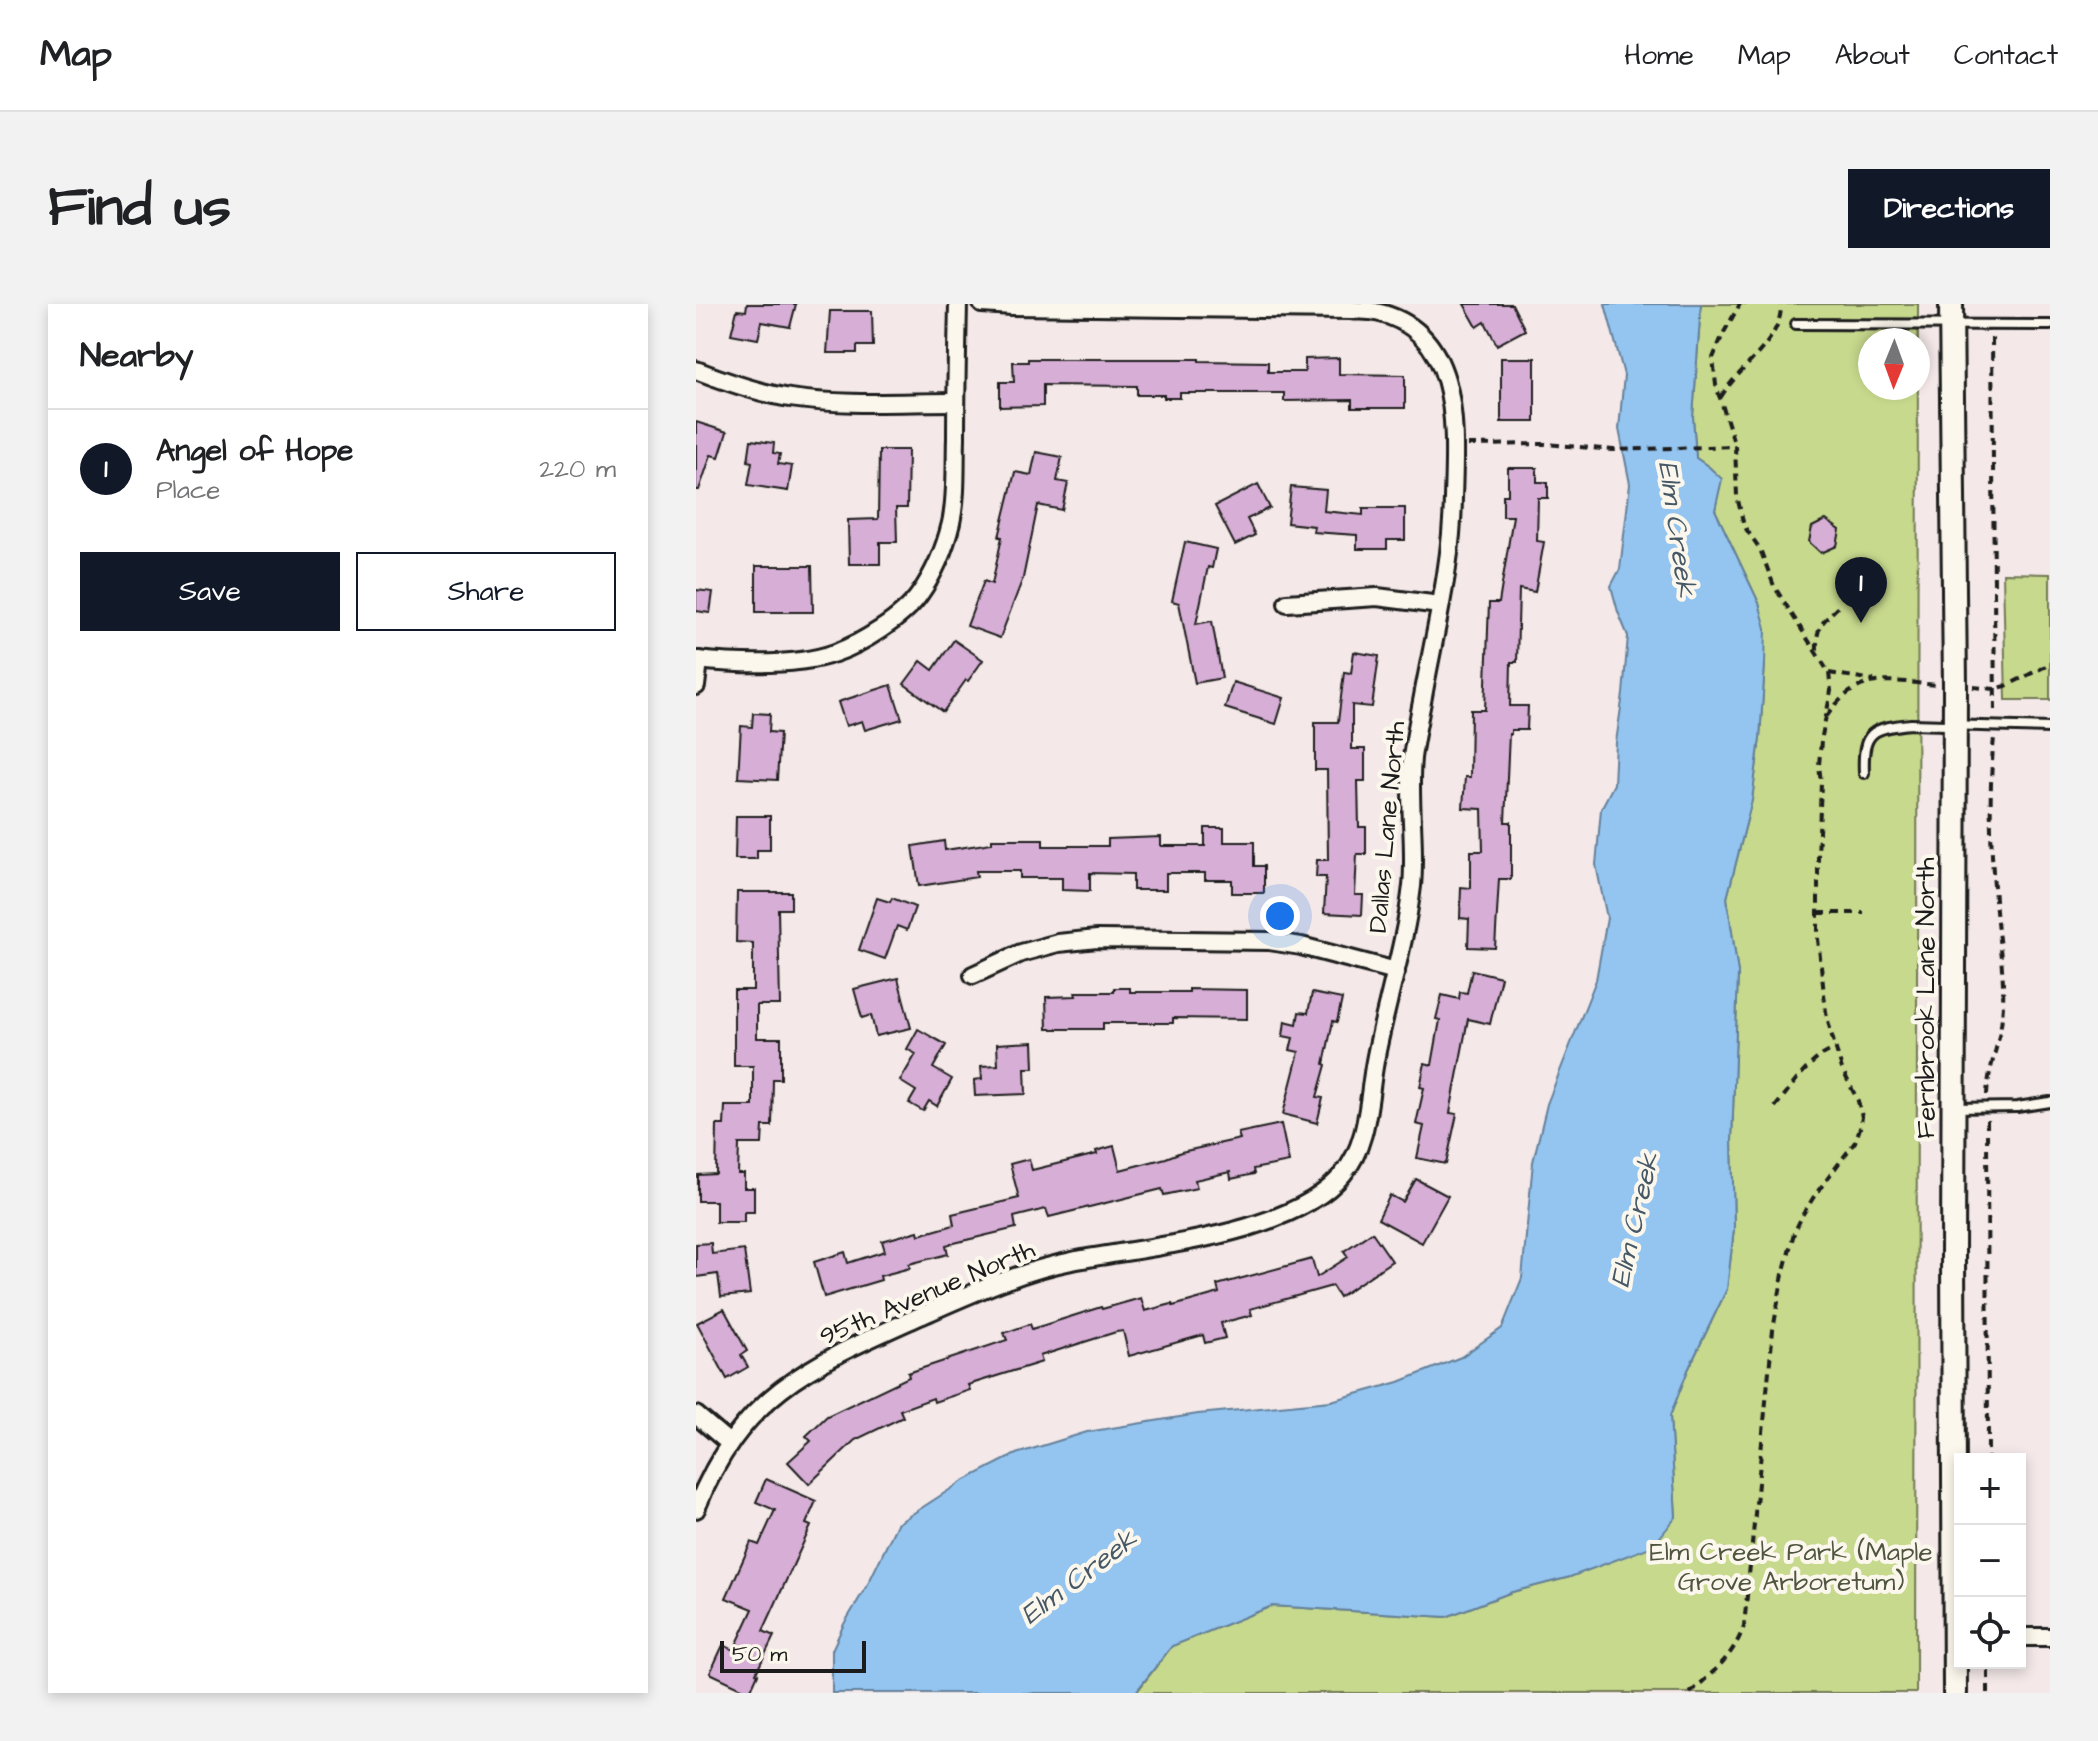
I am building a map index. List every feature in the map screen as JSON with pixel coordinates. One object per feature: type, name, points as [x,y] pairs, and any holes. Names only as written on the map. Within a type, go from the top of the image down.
[{"type":"street","points":[[696,686],[698,660],[777,662],[834,654],[888,624],[918,597],[939,560],[951,521],[955,480],[958,304]]},
{"type":"street","name":"Dallas Lane North","points":[[982,304],[1376,312],[1398,320],[1417,332],[1442,363],[1452,410],[1454,445],[1450,539],[1447,575],[1413,756],[1412,881],[1406,931],[1375,1060],[1362,1136],[1356,1156],[1331,1188]]},
{"type":"street","name":"Fernbrook Lane North","points":[[1951,315],[1958,1597]]},
{"type":"street","points":[[696,370],[737,386],[789,398],[843,403],[956,402]]},
{"type":"street","points":[[1287,603],[1377,597],[1440,605]]},
{"type":"street","points":[[973,975],[1021,953],[1058,943],[1097,939],[1269,941],[1301,946],[1396,971]]},
{"type":"street","name":"95th Avenue North","points":[[696,1509],[729,1443],[742,1427],[801,1374],[831,1357],[947,1304],[1032,1272],[1067,1262],[1163,1246],[1248,1226],[1287,1212],[1331,1188]]},
{"type":"street","points":[[696,1415],[729,1443]]},
{"type":"street","points":[[2026,1637],[2050,1637]]},
{"type":"street","name":"Fernbrook Lane North","points":[[1955,1693],[1956,1669]]},
{"type":"lane","points":[[1796,324],[1951,315],[1991,325],[2050,325]]},
{"type":"lane","points":[[1864,773],[1864,746],[1871,734],[1888,726],[2050,728]]},
{"type":"lane","points":[[1953,1108],[1987,1109],[2050,1102]]},
{"type":"path","points":[[1690,1693],[1727,1660],[1744,1626],[1773,1330],[1783,1274],[1794,1233],[1815,1195],[1845,1157],[1860,1128],[1862,1117],[1835,1049],[1826,1012],[1818,939],[1819,765],[1831,691],[1829,673],[1774,586],[1760,549],[1744,526],[1737,496],[1735,446],[1716,385],[1713,358],[1740,304]]},
{"type":"path","points":[[1721,397],[1755,359],[1770,336],[1782,315],[1781,304]]},
{"type":"path","points":[[1988,1453],[1988,1075],[2003,1016],[1991,840],[1995,689],[1991,325]]},
{"type":"path","points":[[1454,445],[1545,444],[1613,450],[1735,446]]},
{"type":"path","points":[[1817,653],[1816,634],[1840,605]]},
{"type":"path","points":[[1982,688],[2006,686],[2050,664]]},
{"type":"path","points":[[1829,673],[1876,681],[1932,684]]},
{"type":"path","points":[[1826,718],[1845,694],[1876,681]]},
{"type":"path","points":[[1819,913],[1864,913]]},
{"type":"path","points":[[1775,1107],[1811,1065],[1826,1052],[1835,1049]]},
{"type":"path","points":[[1988,1669],[1988,1693]]},
{"type":"green space","name":"Elm Creek Park (Maple Grove Arboretum)","points":[[1701,304],[1918,304],[1918,328],[1858,328],[1858,400],[1918,400],[1916,1693],[1136,1693],[1172,1646],[1272,1606],[1446,1617],[1512,1592],[1570,1577],[1676,1517],[1670,1416],[1688,1370],[1727,1289],[1734,1229],[1732,1141],[1738,973],[1727,898],[1752,800],[1765,664],[1759,603],[1715,510],[1721,479],[1696,458],[1693,417]]},
{"type":"green space","points":[[2003,573],[2050,574],[2050,700],[2006,700]]},
{"type":"water","name":"Elm Creek","points":[[1605,304],[1701,304],[1693,417],[1696,458],[1722,479],[1715,510],[1759,603],[1766,628],[1760,738],[1752,800],[1727,898],[1738,973],[1732,1141],[1734,1229],[1727,1289],[1688,1370],[1670,1416],[1676,1517],[1653,1546],[1446,1617],[1272,1606],[1172,1646],[1135,1693],[832,1693],[832,1650],[897,1524],[963,1481],[1016,1454],[1087,1432],[1198,1414],[1331,1401],[1399,1382],[1461,1357],[1502,1328],[1522,1278],[1533,1162],[1547,1104],[1596,980],[1607,918],[1596,865],[1601,809],[1614,784],[1623,694],[1628,636],[1611,586],[1620,569],[1630,484],[1619,429],[1624,375]]},
{"type":"building","points":[[747,304],[796,304],[790,327],[762,322],[758,339],[731,334],[737,310],[746,311]]},
{"type":"building","points":[[1464,304],[1512,304],[1525,330],[1497,345],[1485,322],[1477,327]]},
{"type":"building","points":[[830,311],[872,311],[873,346],[857,346],[857,353],[827,353]]},
{"type":"building","points":[[1339,358],[1339,374],[1405,375],[1405,408],[1352,408],[1352,400],[1284,401],[1284,393],[1180,393],[1180,398],[1164,398],[1164,395],[1137,395],[1137,386],[1043,385],[1043,406],[1000,407],[1000,382],[1014,382],[1013,362],[1028,362],[1028,359],[1268,362],[1268,372],[1305,372],[1305,359]]},
{"type":"building","points":[[1501,358],[1535,358],[1535,422],[1501,422]]},
{"type":"building","points":[[696,422],[727,432],[719,457],[711,455],[699,490],[696,490]]},
{"type":"building","points":[[751,440],[774,443],[773,453],[780,454],[778,464],[792,466],[788,491],[748,485],[752,462],[748,461]]},
{"type":"building","points":[[879,450],[908,450],[907,508],[896,508],[897,542],[880,542],[880,564],[849,564],[848,520],[878,519]]},
{"type":"building","points":[[1036,452],[1062,457],[1057,481],[1068,483],[1062,510],[1038,505],[1023,578],[1000,638],[967,626],[984,581],[992,584],[1002,537],[999,537],[1015,472],[1031,475]]},
{"type":"building","points":[[1508,468],[1537,468],[1537,482],[1548,482],[1548,498],[1538,498],[1537,541],[1544,542],[1535,592],[1519,589],[1517,662],[1511,662],[1510,706],[1528,706],[1527,730],[1511,730],[1509,734],[1505,822],[1511,822],[1511,879],[1499,879],[1495,948],[1468,947],[1469,919],[1460,918],[1461,887],[1471,888],[1471,851],[1483,851],[1482,809],[1463,808],[1465,777],[1470,777],[1471,710],[1485,710],[1489,603],[1499,603],[1513,516],[1503,516],[1503,495],[1508,495]]},
{"type":"building","points":[[1258,484],[1270,508],[1247,519],[1255,535],[1235,545],[1215,506]]},
{"type":"building","points":[[1291,487],[1326,490],[1324,511],[1363,515],[1363,508],[1405,508],[1405,540],[1387,540],[1387,549],[1357,549],[1357,535],[1313,532],[1314,526],[1287,523]]},
{"type":"building","points":[[1826,520],[1840,530],[1837,546],[1821,553],[1809,542],[1812,527]]},
{"type":"building","points":[[1185,542],[1216,549],[1212,568],[1208,567],[1196,624],[1212,621],[1222,678],[1195,683],[1179,603],[1172,601]]},
{"type":"building","points":[[756,566],[812,566],[813,612],[756,612]]},
{"type":"building","points":[[696,590],[713,592],[710,613],[696,611]]},
{"type":"building","points":[[954,640],[983,660],[943,712],[904,684],[921,661],[933,670]]},
{"type":"building","points":[[1354,652],[1379,656],[1372,707],[1352,705],[1352,749],[1365,749],[1365,781],[1358,781],[1359,827],[1366,827],[1366,854],[1357,854],[1355,895],[1363,895],[1362,915],[1324,913],[1326,877],[1316,877],[1317,860],[1328,860],[1327,770],[1315,770],[1315,722],[1338,722],[1344,672],[1351,673]]},
{"type":"building","points":[[1233,682],[1284,698],[1276,724],[1225,708]]},
{"type":"building","points":[[891,685],[902,719],[865,730],[862,721],[846,726],[838,702]]},
{"type":"building","points":[[753,713],[770,714],[769,732],[780,733],[777,780],[738,778],[741,726],[752,727]]},
{"type":"building","points":[[736,816],[770,816],[770,850],[757,850],[757,859],[735,859]]},
{"type":"building","points":[[1205,828],[1224,828],[1224,842],[1254,842],[1254,866],[1264,866],[1264,893],[1232,893],[1232,880],[1205,880],[1205,873],[1166,873],[1166,890],[1133,890],[1133,874],[1090,873],[1090,891],[1062,890],[1062,878],[1020,878],[1020,871],[976,871],[977,877],[919,886],[913,846],[944,841],[945,850],[992,843],[992,839],[1043,839],[1043,846],[1108,846],[1108,839],[1161,837],[1161,846],[1205,846]]},
{"type":"building","points":[[737,892],[791,892],[791,909],[778,909],[780,1005],[757,1005],[757,1038],[781,1038],[781,1079],[773,1079],[772,1126],[763,1126],[762,1144],[739,1144],[738,1174],[744,1174],[744,1188],[754,1188],[754,1212],[744,1212],[744,1222],[716,1222],[716,1201],[698,1201],[698,1175],[716,1174],[717,1125],[724,1125],[725,1106],[753,1106],[753,1066],[734,1066],[734,990],[753,990],[753,943],[736,942]]},
{"type":"building","points":[[877,898],[890,902],[892,898],[915,907],[907,930],[897,926],[885,959],[859,950]]},
{"type":"building","points":[[1472,970],[1501,977],[1490,1024],[1468,1019],[1450,1113],[1457,1114],[1446,1164],[1417,1158],[1424,1126],[1416,1124],[1424,1088],[1420,1087],[1425,1063],[1432,1065],[1440,1020],[1436,1019],[1442,995],[1459,999],[1460,992],[1467,993]]},
{"type":"building","points":[[898,978],[911,1028],[876,1036],[871,1015],[862,1018],[854,989]]},
{"type":"building","points":[[1114,988],[1130,988],[1130,992],[1247,990],[1247,1019],[1173,1018],[1173,1023],[1103,1023],[1103,1029],[1047,1029],[1046,997],[1076,996],[1075,992],[1114,992]]},
{"type":"building","points":[[1312,993],[1342,999],[1337,1022],[1333,1021],[1317,1097],[1323,1098],[1317,1123],[1283,1114],[1299,1052],[1290,1050],[1293,1038],[1283,1036],[1285,1021],[1297,1024],[1299,1012],[1308,1013]]},
{"type":"building","points":[[918,1029],[946,1045],[933,1068],[952,1079],[937,1106],[929,1101],[923,1111],[909,1103],[916,1091],[900,1081],[916,1054],[907,1049]]},
{"type":"building","points":[[1033,1042],[1034,1068],[1025,1068],[1026,1094],[975,1096],[974,1080],[982,1079],[981,1066],[998,1065],[997,1044]]},
{"type":"building","points":[[1281,1124],[1289,1162],[1253,1169],[1254,1174],[1231,1179],[1230,1172],[1195,1180],[1197,1188],[1164,1195],[1162,1189],[1049,1217],[1046,1209],[1014,1217],[1016,1228],[946,1245],[948,1254],[909,1264],[910,1268],[880,1276],[881,1280],[824,1297],[814,1262],[845,1252],[848,1263],[885,1251],[882,1241],[954,1225],[952,1214],[1019,1198],[1010,1164],[1029,1159],[1032,1170],[1097,1154],[1096,1151],[1114,1146],[1120,1170],[1240,1139],[1238,1133]]},
{"type":"building","points":[[1416,1179],[1448,1196],[1422,1243],[1378,1219],[1390,1195],[1403,1202]]},
{"type":"building","points":[[1372,1232],[1392,1261],[1339,1297],[1332,1286],[1250,1309],[1252,1315],[1221,1323],[1225,1338],[1205,1343],[1203,1335],[1129,1356],[1123,1331],[1116,1332],[1040,1356],[1042,1362],[968,1385],[970,1390],[934,1402],[933,1398],[900,1410],[903,1417],[855,1440],[809,1484],[788,1462],[811,1441],[806,1436],[827,1416],[909,1377],[908,1373],[1007,1340],[1004,1333],[1030,1324],[1032,1329],[1141,1298],[1145,1311],[1173,1306],[1219,1293],[1217,1285],[1312,1259],[1317,1277],[1348,1257],[1344,1251]]},
{"type":"building","points":[[711,1243],[712,1254],[744,1250],[750,1294],[721,1297],[718,1274],[696,1277],[696,1244]]},
{"type":"building","points":[[724,1309],[747,1351],[741,1355],[748,1367],[727,1379],[697,1323]]},
{"type":"building","points":[[766,1479],[816,1501],[806,1524],[811,1526],[763,1631],[774,1636],[750,1692],[710,1673],[723,1645],[734,1650],[753,1609],[726,1598],[751,1542],[759,1545],[775,1510],[756,1502]]},
{"type":"place","name":"Angel of Hope","points":[[1861,623]]}]
